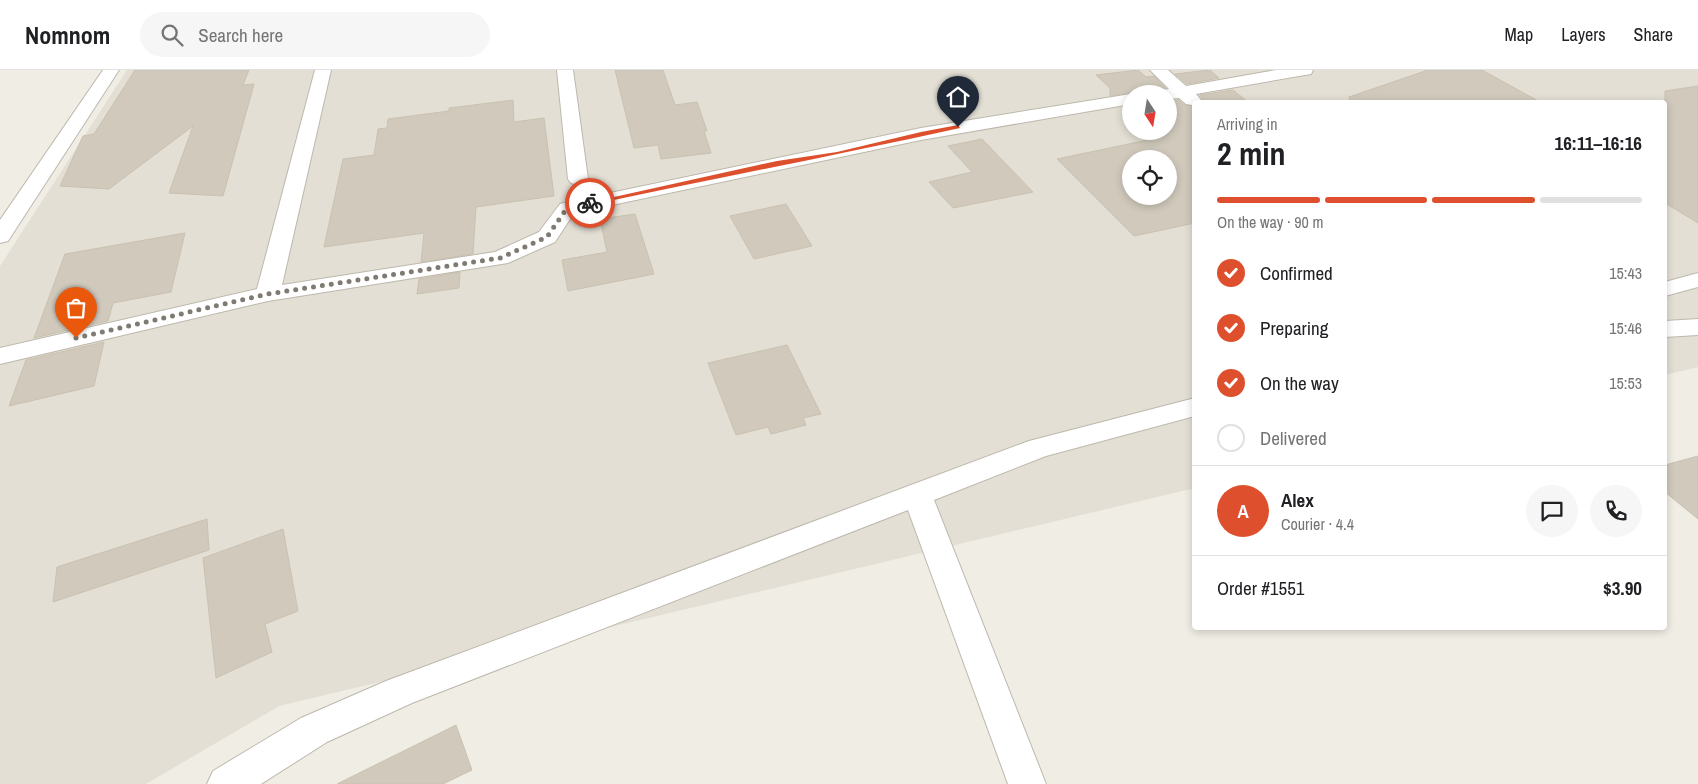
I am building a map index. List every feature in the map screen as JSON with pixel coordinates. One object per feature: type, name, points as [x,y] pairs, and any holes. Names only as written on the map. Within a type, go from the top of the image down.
[{"type":"street","points":[[0,236],[111,70]]},
{"type":"street","points":[[268,294],[323,70]]},
{"type":"street","points":[[565,70],[578,179]]},
{"type":"street","points":[[1158,70],[1182,96],[1306,70]]},
{"type":"street","points":[[0,356],[268,294],[500,258],[547,237],[567,208],[921,134],[1122,101]]},
{"type":"street","points":[[1667,288],[1698,280]]},
{"type":"street","points":[[1667,329],[1698,327]]},
{"type":"street","points":[[226,784],[314,730],[399,692],[1039,448],[1192,407]]},
{"type":"street","points":[[917,495],[1027,784]]},
{"type":"shaded area","points":[[127,70],[1698,70],[1698,367],[1667,375],[1667,100],[1192,100],[1192,489],[279,706],[146,784],[0,784],[0,266]]},
{"type":"building","points":[[135,70],[249,70],[243,85],[254,84],[223,196],[169,193],[193,126],[109,189],[60,186],[83,136],[94,134]]},
{"type":"building","points":[[615,70],[663,70],[675,105],[697,102],[707,131],[704,131],[711,153],[661,159],[658,145],[634,148]]},
{"type":"building","points":[[1138,70],[1146,77],[1154,76],[1162,85],[1122,85],[1122,94],[1110,96],[1110,88],[1096,75]]},
{"type":"building","points":[[1210,70],[1219,78],[1187,84],[1175,74]]},
{"type":"building","points":[[1428,70],[1482,70],[1536,100],[1350,100],[1349,97]]},
{"type":"building","points":[[1698,86],[1698,223],[1667,204],[1667,100],[1665,100],[1665,91]]},
{"type":"building","points":[[1233,90],[1246,100],[1203,100],[1200,95]]},
{"type":"building","points":[[513,100],[514,122],[544,118],[554,196],[476,207],[473,254],[421,262],[424,233],[324,247],[343,159],[374,155],[378,129],[387,128],[388,119],[449,111],[449,108]]},
{"type":"building","points":[[1178,100],[1186,106],[1192,105],[1192,224],[1134,236],[1057,159],[1148,140],[1178,140]]},
{"type":"building","points":[[982,139],[1033,192],[953,208],[929,182],[972,172],[948,146]]},
{"type":"building","points":[[786,204],[812,246],[754,259],[730,216]]},
{"type":"building","points":[[635,214],[654,274],[568,291],[562,260],[607,252],[600,219]]},
{"type":"building","points":[[185,233],[171,292],[113,303],[108,321],[34,338],[65,254]]},
{"type":"building","points":[[460,272],[459,288],[417,294],[419,279]]},
{"type":"building","points":[[104,342],[94,386],[9,406],[26,360]]},
{"type":"building","points":[[787,345],[821,414],[803,418],[806,425],[771,434],[768,427],[736,435],[708,363]]},
{"type":"building","points":[[1698,456],[1698,519],[1667,494],[1667,464]]},
{"type":"building","points":[[207,519],[209,550],[53,602],[57,567]]},
{"type":"building","points":[[283,529],[298,611],[265,624],[272,652],[216,678],[203,558]]},
{"type":"building","points":[[456,725],[472,770],[443,784],[337,784]]},
{"type":"way so far","points":[[76,338],[268,294],[500,258],[547,237],[567,208],[590,203]]},
{"type":"route","points":[[590,203],[958,127]]}]
